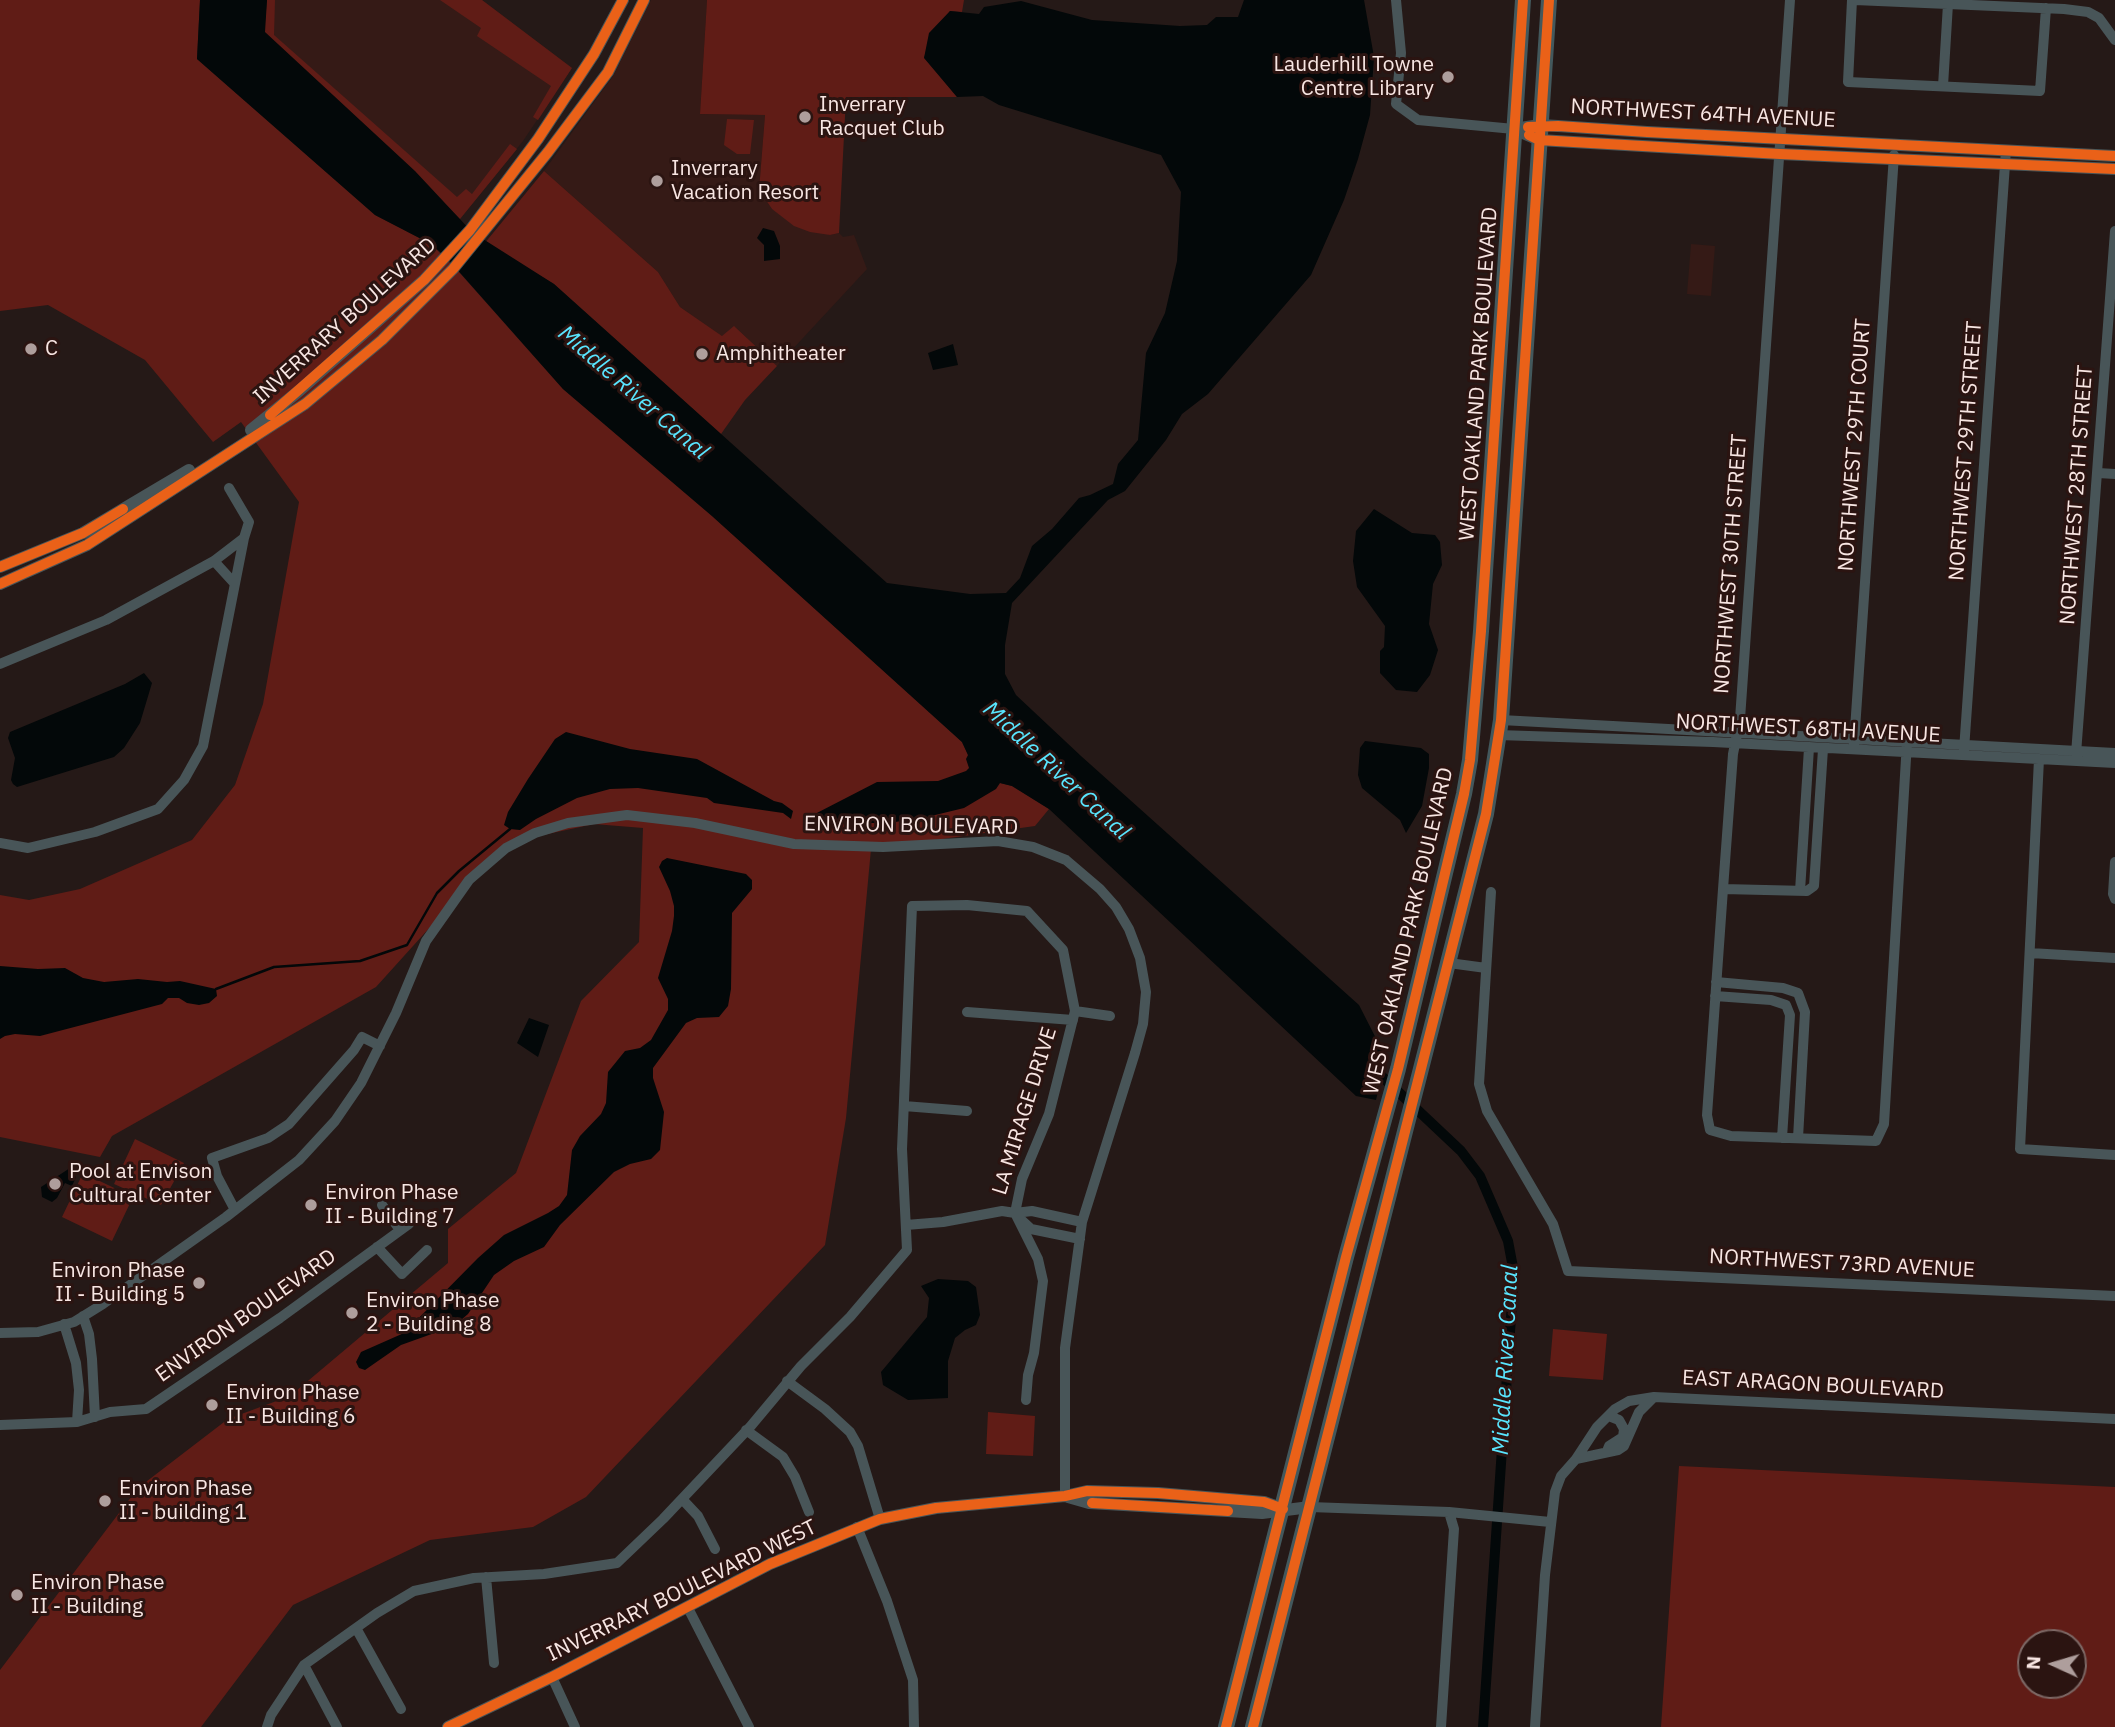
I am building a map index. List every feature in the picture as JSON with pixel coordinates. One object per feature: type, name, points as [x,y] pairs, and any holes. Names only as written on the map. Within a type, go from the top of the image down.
[{"type":"main road","name":"WEST OAKLAND PARK BOULEVARD","points":[[1226,1727],[1346,1257],[1398,1069],[1458,824],[1470,760],[1523,0]]},
{"type":"main road","name":"WEST OAKLAND PARK BOULEVARD","points":[[1253,1727],[1480,839],[1500,728],[1549,0]]},
{"type":"main road","points":[[1497,397],[1510,420],[1521,423]]},
{"type":"main road","points":[[1495,430],[1506,441],[1517,469]]},
{"type":"main road","points":[[1346,1257],[1357,1265],[1363,1296]]},
{"type":"street","name":"INVERRARY BOULEVARD","points":[[0,584],[88,545],[305,404],[382,340],[453,269],[594,54],[623,0]]},
{"type":"street","name":"INVERRARY BOULEVARD","points":[[0,567],[83,533],[205,461],[255,427],[300,390],[476,233],[608,72],[644,0]]},
{"type":"street","points":[[1396,0],[1401,53],[1396,104],[1418,120],[1514,129]]},
{"type":"street","name":"NORTHWEST 30TH STREET","points":[[1782,1138],[1731,1136],[1710,1130],[1707,1115],[1735,739],[1741,705],[1790,0]]},
{"type":"street","points":[[2046,8],[2040,92],[1848,82],[1854,0],[2007,4],[2088,12],[2099,18],[2115,40]]},
{"type":"street","points":[[1943,86],[1948,4]]},
{"type":"street","name":"NORTHWEST 64TH AVENUE","points":[[1514,129],[1630,145],[2115,169]]},
{"type":"street","name":"NORTHWEST 64TH AVENUE","points":[[1539,132],[1647,132],[2115,156]]},
{"type":"street","points":[[1630,145],[1647,132]]},
{"type":"street","points":[[1648,146],[1654,139],[1668,133]]},
{"type":"street","name":"NORTHWEST 29TH COURT","points":[[1854,745],[1894,144]]},
{"type":"street","name":"NORTHWEST 29TH STREET","points":[[1964,750],[2006,150]]},
{"type":"street","name":"NORTHWEST 28TH STREET","points":[[2076,756],[2115,231]]},
{"type":"street","points":[[2098,473],[2115,474]]},
{"type":"street","points":[[0,844],[28,848],[95,832],[158,809],[184,780],[203,746],[249,522],[229,488]]},
{"type":"street","points":[[0,664],[106,620],[214,561],[244,538]]},
{"type":"street","points":[[214,561],[235,584]]},
{"type":"street","name":"NORTHWEST 68TH AVENUE","points":[[1500,728],[2076,756],[2115,763]]},
{"type":"street","name":"NORTHWEST 68TH AVENUE","points":[[1500,728],[1735,739],[1809,748],[1854,745]]},
{"type":"street","points":[[1800,891],[1809,748]]},
{"type":"street","points":[[1723,889],[1807,891],[1814,886],[1823,748]]},
{"type":"street","points":[[1715,996],[1771,1000],[1786,1005],[1790,1015],[1782,1138],[1876,1141],[1884,1124],[1907,748]]},
{"type":"street","name":"NORTHWEST 68TH AVENUE","points":[[1964,750],[2039,759],[2115,753]]},
{"type":"street","points":[[2039,759],[2020,1149],[2115,1155]]},
{"type":"street","name":"ENVIRON BOULEVARD","points":[[0,1333],[38,1332],[83,1316],[235,1210],[299,1160],[335,1121],[361,1083],[426,941],[469,880],[506,848],[536,832],[568,822],[627,815],[695,823],[794,844],[883,847],[998,841],[1033,847],[1066,860],[1100,889],[1116,907],[1129,929],[1140,958],[1146,992],[1143,1024],[1135,1053],[1082,1222],[1065,1348],[1065,1496]]},
{"type":"street","points":[[2115,862],[2112,894],[2115,899]]},
{"type":"street","points":[[1449,963],[1486,968],[1491,892]]},
{"type":"street","name":"LA MIRAGE DRIVE","points":[[1026,1401],[1043,1280],[1038,1259],[1014,1213],[1022,1179],[1049,1114],[1074,1015],[1063,950],[1027,911],[967,905],[912,906],[902,1149],[905,1225],[943,1222],[1002,1211],[1014,1213],[1032,1211],[1082,1222]]},
{"type":"street","points":[[2030,953],[2115,958]]},
{"type":"street","name":"NORTHWEST 73RD AVENUE","points":[[1486,968],[1479,1084],[1482,1101],[1553,1224],[1568,1271],[2115,1296]]},
{"type":"street","points":[[1716,982],[1783,988],[1798,993],[1805,1012],[1798,1138]]},
{"type":"street","name":"LA MIRAGE DRIVE","points":[[967,1012],[1110,1016]]},
{"type":"street","points":[[235,1210],[217,1175],[212,1158],[268,1138],[289,1124],[362,1037],[380,1046]]},
{"type":"street","points":[[904,1106],[967,1111]]},
{"type":"street","name":"ENVIRON BOULEVARD","points":[[0,1425],[77,1422],[110,1412],[146,1409],[280,1318],[404,1227],[382,1205]]},
{"type":"street","name":"LA MIRAGE DRIVE","points":[[1014,1213],[1031,1229],[1080,1239]]},
{"type":"street","points":[[267,1727],[271,1715],[304,1665],[414,1591],[474,1577],[544,1574],[617,1563],[682,1499],[788,1381],[850,1317],[907,1250],[905,1225]]},
{"type":"street","points":[[377,1247],[402,1274],[427,1250]]},
{"type":"street","points":[[83,1316],[89,1334],[95,1417]]},
{"type":"street","points":[[65,1324],[76,1363],[79,1390],[77,1422]]},
{"type":"street","points":[[788,1381],[825,1409],[854,1439],[880,1519]]},
{"type":"street","points":[[1576,1459],[1623,1446],[1628,1441],[1639,1412],[1654,1397]]},
{"type":"street","name":"EAST ARAGON BOULEVARD","points":[[1550,1522],[1555,1492],[1561,1476],[1597,1427],[1615,1409],[1629,1402],[1654,1397],[2115,1419]]},
{"type":"street","points":[[1607,1451],[1609,1446],[1623,1437],[1625,1429],[1619,1420],[1609,1416]]},
{"type":"street","name":"INVERRARY BOULEVARD WEST","points":[[746,1430],[783,1457],[795,1477],[808,1512]]},
{"type":"street","name":"INVERRARY BOULEVARD WEST","points":[[448,1727],[552,1677],[770,1564],[880,1519],[936,1508],[1065,1496],[1090,1503],[1262,1513],[1310,1507],[1449,1512],[1550,1522]]},
{"type":"street","name":"INVERRARY BOULEVARD WEST","points":[[682,1499],[698,1516],[715,1549]]},
{"type":"street","points":[[1441,1727],[1454,1529],[1449,1512]]},
{"type":"street","points":[[1535,1727],[1550,1522]]},
{"type":"street","points":[[857,1527],[892,1614],[913,1680],[914,1727]]},
{"type":"street","points":[[486,1577],[494,1663]]},
{"type":"street","points":[[688,1608],[749,1727]]},
{"type":"street","points":[[356,1628],[401,1709]]},
{"type":"street","points":[[304,1665],[337,1727]]},
{"type":"street","points":[[552,1677],[575,1727]]},
{"type":"shaded area","points":[[0,0],[200,0],[197,59],[375,215],[431,244],[563,389],[712,516],[962,742],[968,755],[1000,783],[1012,786],[1049,809],[1035,826],[871,849],[846,1118],[825,1245],[586,1497],[533,1527],[430,1540],[293,1605],[201,1727],[0,1727],[0,1670],[138,1488],[228,1419],[290,1396],[448,1263],[448,1229],[516,1173],[581,1001],[639,942],[643,828],[594,824],[506,843],[376,987],[112,1136],[100,1157],[0,1137],[0,895],[29,900],[80,889],[192,840],[235,785],[263,704],[299,502],[241,422],[213,442],[145,360],[48,305],[0,311]]},
{"type":"shaded area","points":[[267,0],[482,0],[572,68],[523,141],[460,219],[415,171],[264,32]]},
{"type":"shaded area","points":[[267,0],[275,0],[274,35],[457,197],[466,189],[472,194],[510,144],[517,149],[460,219],[264,32]]},
{"type":"shaded area","points":[[440,0],[482,0],[572,68],[538,120],[533,117],[551,86],[477,36],[481,28]]},
{"type":"shaded area","name":"Inverrary Vacation Resort","points":[[651,0],[707,0],[700,114],[765,115],[759,190],[772,209],[830,235],[854,235],[867,269],[777,366],[735,327],[723,337],[680,307],[658,272],[544,171],[613,76]]},
{"type":"shaded area","name":"Inverrary Racquet Club","points":[[707,0],[964,0],[962,12],[950,11],[924,57],[957,97],[846,97],[839,233],[830,235],[810,232],[794,226],[772,209],[759,190],[765,115],[700,114]]},
{"type":"shaded area","points":[[727,119],[754,120],[750,154],[737,154],[724,145]]},
{"type":"shaded area","points":[[544,171],[658,272],[680,307],[722,336],[734,326],[777,366],[745,400],[721,434],[554,284],[484,244]]},
{"type":"shaded area","points":[[1691,244],[1715,246],[1711,296],[1687,294]]},
{"type":"shaded area","points":[[135,1139],[184,1163],[161,1205],[114,1184]]},
{"type":"shaded area","points":[[83,1173],[133,1197],[112,1241],[62,1217]]},
{"type":"shaded area","points":[[1553,1329],[1607,1334],[1603,1380],[1549,1376]]},
{"type":"shaded area","points":[[988,1412],[1035,1416],[1033,1456],[986,1454]]},
{"type":"shaded area","points":[[1679,1466],[2115,1487],[2115,1727],[1661,1727]]},
{"type":"water","points":[[200,0],[267,0],[265,32],[415,171],[472,232],[554,284],[887,583],[970,594],[1006,593],[1020,578],[1032,546],[1052,529],[1079,498],[1113,484],[1118,464],[1138,440],[1146,353],[1165,313],[1177,261],[1181,192],[1161,155],[999,105],[983,96],[957,97],[924,58],[929,33],[950,11],[979,14],[984,7],[1021,1],[1092,20],[1180,26],[1207,25],[1216,17],[1238,17],[1244,0],[1364,0],[1374,57],[1370,115],[1344,200],[1311,275],[1208,394],[1182,414],[1166,440],[1125,491],[1108,500],[1012,603],[1005,645],[1005,674],[1016,695],[1081,756],[1359,1005],[1386,1058],[1376,1100],[1356,1096],[1049,809],[1012,786],[1000,783],[996,789],[964,808],[927,817],[889,823],[811,823],[811,816],[877,782],[938,781],[966,771],[969,768],[966,759],[968,755],[962,742],[712,516],[563,389],[447,258],[431,244],[375,215],[197,59]]},
{"type":"water","points":[[763,228],[774,231],[780,246],[780,259],[764,261],[764,245],[757,238]]},
{"type":"water","points":[[953,344],[958,365],[933,370],[928,353]]},
{"type":"water","points":[[1374,509],[1412,533],[1435,535],[1440,542],[1442,565],[1433,584],[1429,624],[1438,650],[1430,675],[1417,692],[1396,690],[1380,673],[1380,651],[1384,647],[1385,626],[1357,587],[1353,561],[1356,531]]},
{"type":"water","points":[[144,673],[152,683],[140,723],[124,748],[114,757],[17,787],[13,784],[11,780],[15,758],[8,738],[10,732],[125,684]]},
{"type":"water","points":[[566,732],[630,749],[697,759],[782,803],[793,811],[791,819],[783,813],[638,788],[610,789],[577,798],[520,830],[510,829],[504,825],[508,812],[555,739]]},
{"type":"water","points":[[1365,741],[1421,748],[1429,754],[1422,806],[1406,833],[1400,820],[1362,788],[1358,775],[1360,748]]},
{"type":"water","points":[[667,858],[746,874],[752,880],[752,889],[732,913],[731,989],[728,1006],[719,1017],[697,1018],[686,1023],[653,1068],[653,1078],[664,1112],[660,1150],[651,1159],[630,1164],[614,1172],[560,1225],[544,1247],[514,1261],[494,1275],[468,1314],[454,1326],[401,1345],[365,1370],[359,1368],[356,1362],[361,1352],[404,1333],[504,1235],[548,1213],[559,1206],[567,1195],[572,1150],[580,1136],[601,1114],[606,1103],[608,1072],[625,1051],[640,1048],[651,1040],[668,1010],[668,999],[658,978],[674,916],[670,891],[659,867]]},
{"type":"water","points":[[0,966],[65,968],[83,978],[104,982],[138,979],[180,981],[216,989],[217,996],[209,1003],[199,1005],[179,998],[168,998],[162,1004],[40,1036],[15,1034],[0,1039]]},
{"type":"water","points":[[529,1018],[549,1025],[538,1057],[517,1043]]},
{"type":"water","name":"Pool at Envison Cultural Center","points":[[70,1168],[76,1177],[72,1186],[65,1183],[52,1202],[42,1197],[41,1187]]},
{"type":"water","points":[[938,1279],[968,1281],[976,1287],[980,1315],[976,1325],[955,1338],[948,1361],[948,1398],[908,1400],[883,1385],[881,1372],[927,1317],[929,1298],[921,1286]]},
{"type":"waterway","points":[[216,989],[274,967],[360,961],[407,945],[437,893],[510,829]]},
{"type":"waterway","name":"Middle River Canal","points":[[1373,1068],[1461,1151],[1480,1176],[1508,1241],[1514,1273],[1483,1727]]},
{"type":"cycle path","points":[[270,415],[424,280],[470,230],[538,139],[594,54],[623,0]]},
{"type":"cycle path","points":[[0,584],[87,545],[305,404],[382,340],[453,269],[548,152],[608,72],[644,0]]},
{"type":"cycle path","points":[[1226,1727],[1346,1257],[1398,1069],[1470,760],[1523,0]]},
{"type":"cycle path","points":[[1253,1727],[1486,814],[1501,720],[1549,0]]},
{"type":"cycle path","points":[[1528,127],[1558,126],[2115,156]]},
{"type":"cycle path","points":[[1529,135],[1539,140],[1780,154],[2115,169]]},
{"type":"cycle path","points":[[0,567],[83,533],[123,509]]},
{"type":"cycle path","points":[[448,1727],[552,1677],[770,1564],[880,1519],[936,1508],[1065,1496],[1087,1491],[1158,1493],[1264,1502],[1283,1509]]},
{"type":"cycle path","points":[[1092,1503],[1228,1511]]},
{"type":"place","name":"Lauderhill Towne Centre Library","points":[[1448,77]]},
{"type":"place","name":"Inverrary Racquet Club","points":[[805,117]]},
{"type":"place","name":"Inverrary Vacation Resort","points":[[657,181]]},
{"type":"place","name":"C","points":[[31,349]]},
{"type":"place","name":"Amphitheater","points":[[702,354]]},
{"type":"place","name":"Pool at Envison Cultural Center","points":[[55,1184]]},
{"type":"place","name":"Environ Phase II - Building 7","points":[[311,1205]]},
{"type":"place","name":"Environ Phase II - Building 5","points":[[199,1283]]},
{"type":"place","name":"Environ Phase 2 - Building 8","points":[[352,1313]]},
{"type":"place","name":"Environ Phase II - Building 6","points":[[212,1405]]},
{"type":"place","name":"Environ Phase II - building 1","points":[[105,1501]]},
{"type":"place","name":"Environ Phase II - Building","points":[[17,1595]]}]
